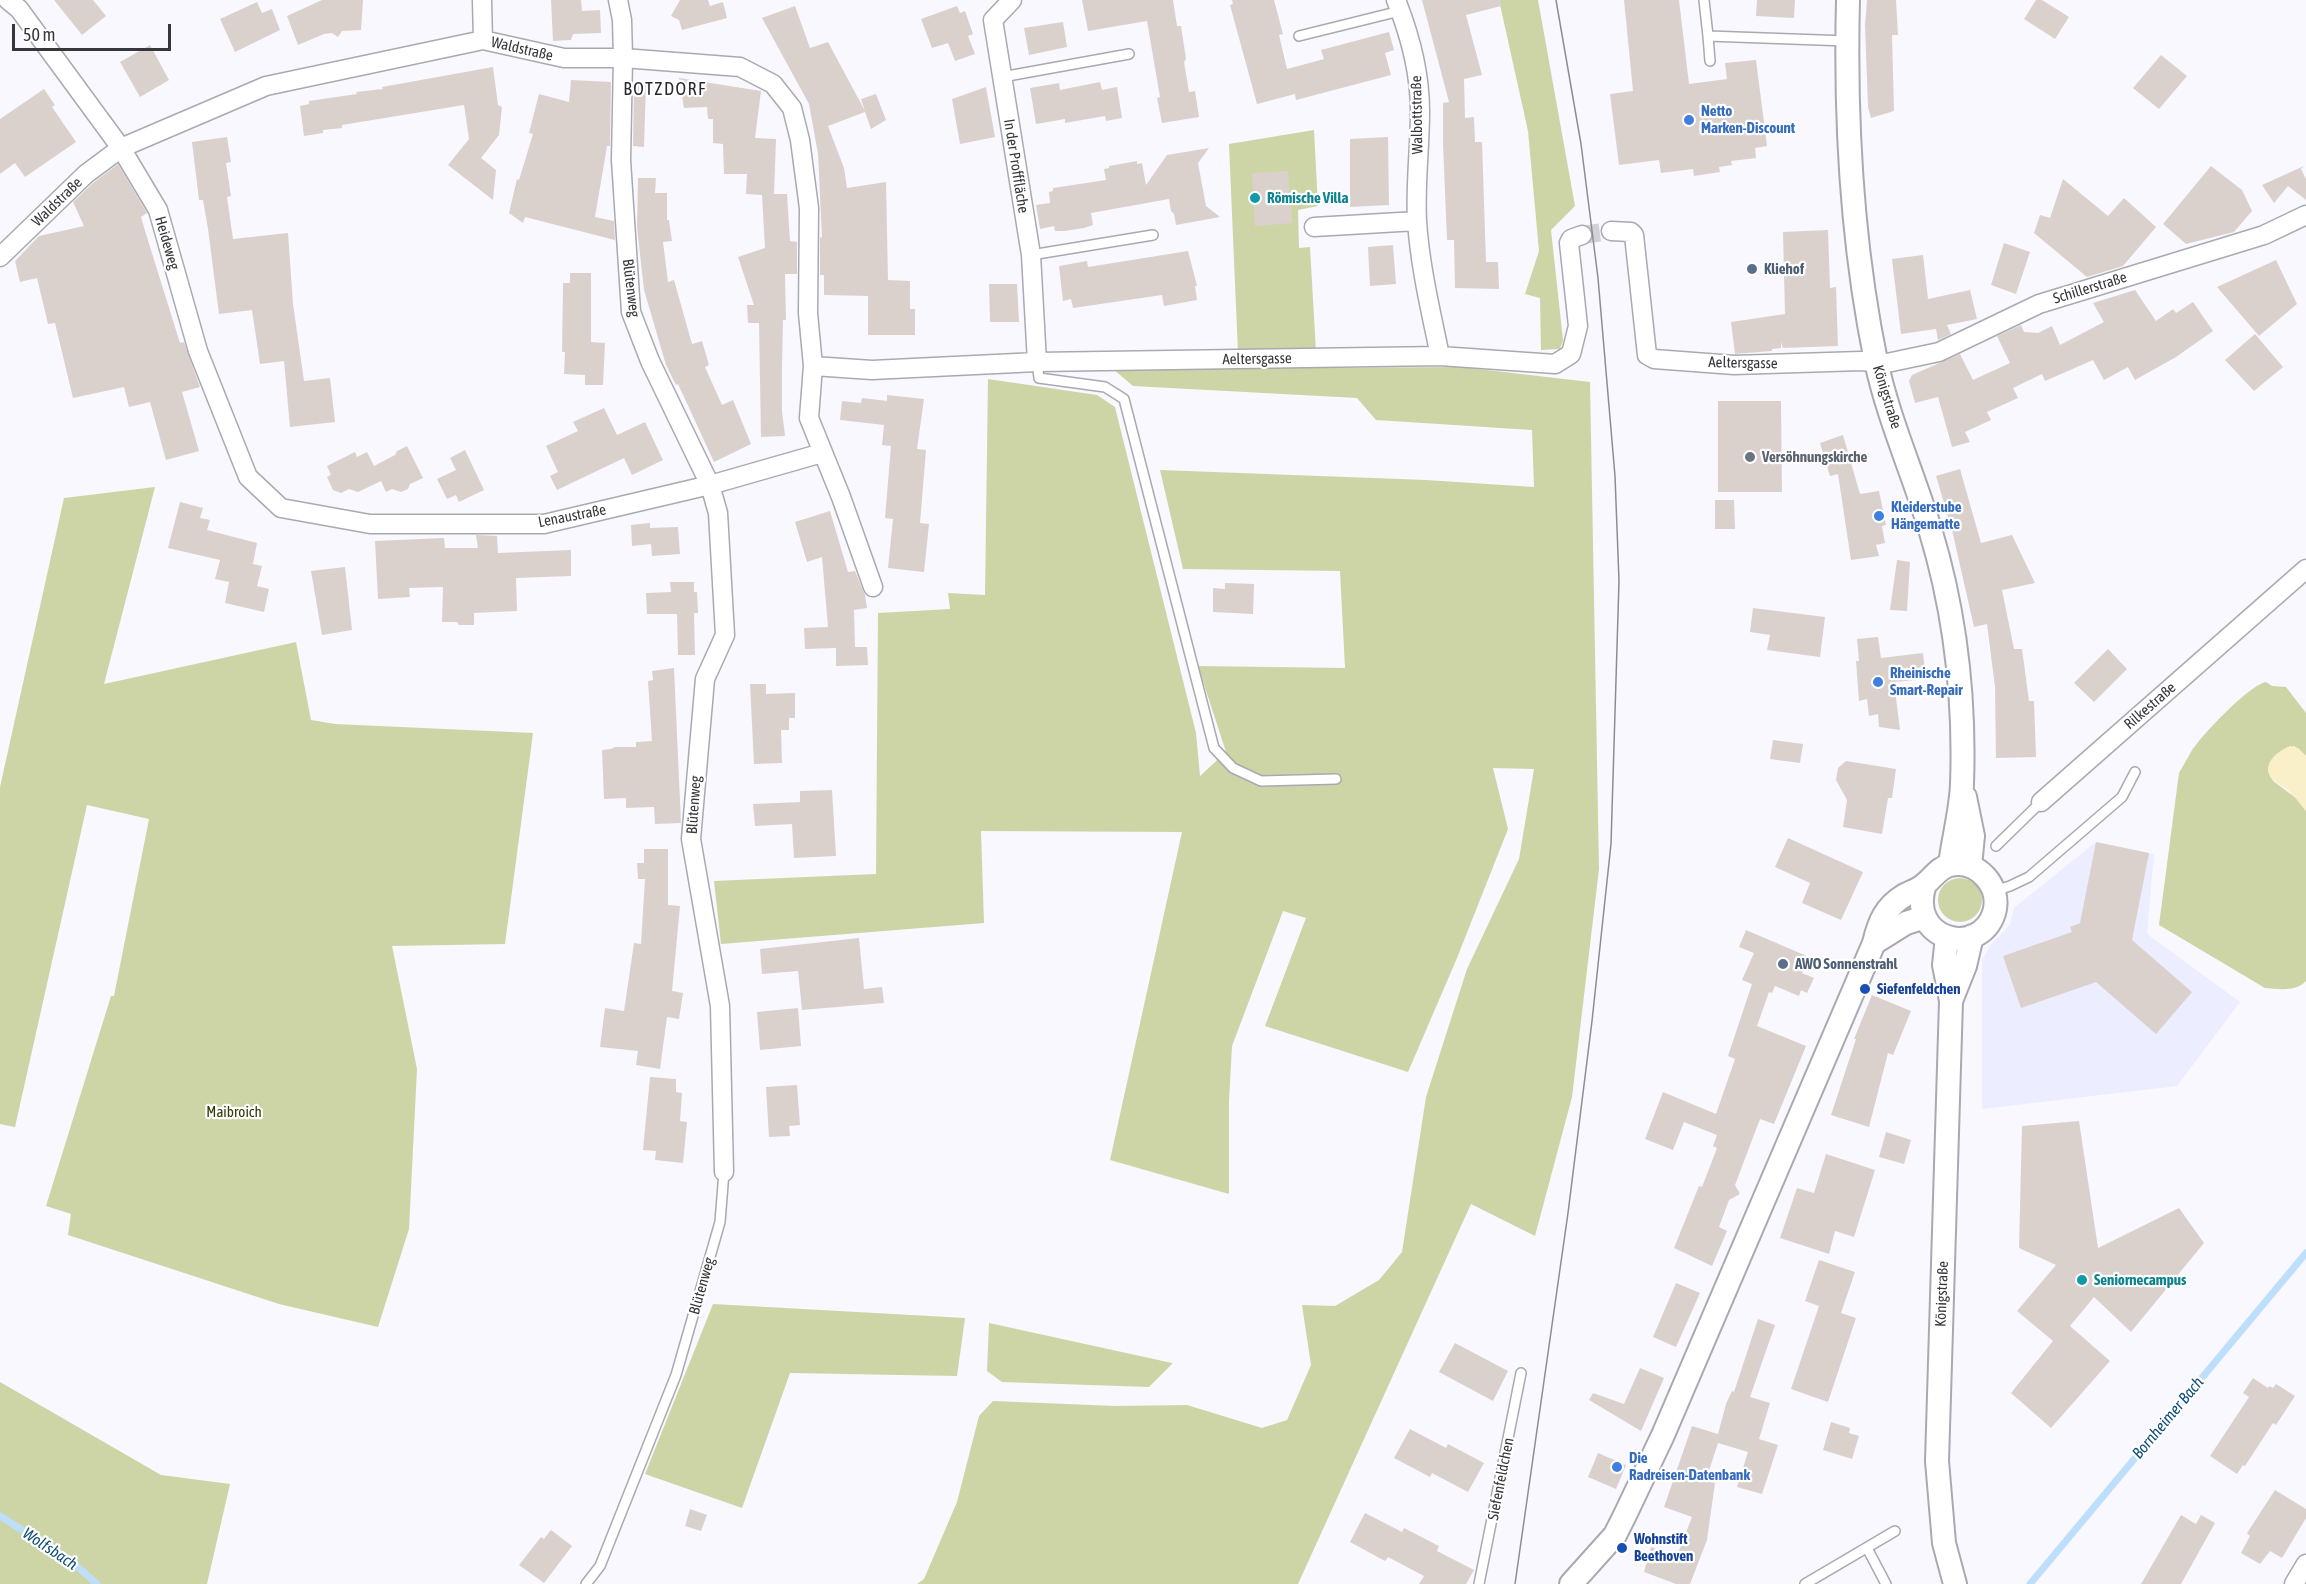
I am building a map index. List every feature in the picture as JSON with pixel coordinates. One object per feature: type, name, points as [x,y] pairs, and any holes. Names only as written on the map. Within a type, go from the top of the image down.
[{"type":"street","name":"Heideweg","points":[[8,0],[19,9],[121,148],[158,210],[198,351],[248,477],[281,508]]},
{"type":"street","points":[[482,0],[483,40]]},
{"type":"street","name":"Blütenweg","points":[[618,0],[622,20],[623,58],[621,160],[631,312],[650,361],[710,485],[718,513],[725,635],[705,679],[691,839],[720,1006],[724,1172]]},
{"type":"street","name":"In der Profffläche","points":[[1012,0],[993,20],[1031,255],[1037,362]]},
{"type":"street","name":"Königstraße","points":[[1848,0],[1847,41],[1854,192],[1860,257],[1876,361],[1886,399],[1930,530],[1953,629],[1961,705],[1962,787],[1969,807],[1973,836],[1960,866]]},
{"type":"street","name":"Walbottstraße","points":[[1398,5],[1410,42],[1418,89],[1420,109],[1417,220],[1421,262],[1440,356]]},
{"type":"street","name":"Waldstraße","points":[[0,257],[86,174],[121,148],[266,86],[483,40],[564,58],[623,58],[740,67],[773,84],[792,108],[801,140],[809,208],[808,313],[813,366]]},
{"type":"street","name":"Schillerstraße","points":[[1876,361],[1887,363],[1939,352],[2039,304],[2264,235],[2306,215]]},
{"type":"street","points":[[1314,227],[1417,220]]},
{"type":"street","name":"Aeltersgasse","points":[[1611,231],[1634,234],[1647,355],[1654,359],[1734,365],[1876,361]]},
{"type":"street","name":"Aeltersgasse","points":[[813,366],[872,370],[1037,362],[1440,356],[1555,364],[1571,354],[1578,326],[1569,243],[1571,239],[1582,235]]},
{"type":"street","points":[[813,366],[809,418],[841,497],[873,587]]},
{"type":"street","name":"Lenaustraße","points":[[281,508],[370,524],[544,524],[710,485],[822,453]]},
{"type":"street","name":"Rilkestraße","points":[[2041,802],[2306,569]]},
{"type":"street","points":[[1577,1582],[1615,1535],[1654,1454],[1874,943],[1879,922],[1887,909],[1925,884],[1940,869],[1960,866],[1985,876],[1994,891],[1994,913],[1982,931],[1964,939],[1947,937],[1930,926],[1925,917],[1921,906],[1925,884]]},
{"type":"street","points":[[1874,943],[1906,923],[1925,917]]},
{"type":"street","name":"Königstraße","points":[[1951,1001],[1965,966],[1972,936]]},
{"type":"street","name":"Königstraße","points":[[1947,937],[1944,965],[1951,1001],[1937,1461],[1944,1543],[1955,1584]]},
{"type":"street","points":[[2294,1584],[2306,1564]]},
{"type":"lane","points":[[1704,0],[1710,61]]},
{"type":"lane","name":"Walbottstraße","points":[[1299,36],[1398,5]]},
{"type":"lane","points":[[1708,36],[1847,41]]},
{"type":"lane","points":[[1002,77],[1129,54]]},
{"type":"lane","points":[[1031,255],[1154,235]]},
{"type":"lane","points":[[1037,362],[1039,378],[1105,387],[1124,399],[1214,748],[1233,768],[1261,781],[1336,779]]},
{"type":"lane","points":[[1994,891],[2029,877],[2122,797],[2135,772]]},
{"type":"lane","name":"Rilkestraße","points":[[1996,846],[2041,802]]},
{"type":"lane","name":"Blütenweg","points":[[586,1584],[600,1566],[676,1375],[720,1222],[724,1172]]},
{"type":"lane","name":"Siefenfeldchen","points":[[1479,1584],[1521,1373]]},
{"type":"lane","points":[[1805,1584],[1895,1531]]},
{"type":"lane","points":[[1867,1548],[1886,1584]]},
{"type":"shaded area","points":[[2096,842],[2154,854],[2147,934],[2240,1002],[2177,1086],[1982,1109],[1982,960],[1991,944],[2010,925],[2014,908]]},
{"type":"green space","points":[[1499,0],[1538,0],[1575,206],[1551,230],[1563,340],[1560,349],[1541,350],[1540,298],[1525,294],[1539,251],[1528,131]]},
{"type":"green space","points":[[1314,130],[1318,206],[1298,210],[1299,248],[1310,247],[1316,352],[1238,353],[1229,144]]},
{"type":"green space","points":[[1461,367],[1590,382],[1599,869],[1572,1097],[1535,1236],[1471,1204],[1298,1584],[917,1584],[924,1579],[957,1502],[979,1416],[993,1401],[1115,1406],[1187,1405],[1262,1428],[1287,1420],[1311,1365],[1302,1305],[1335,1306],[1379,1280],[1402,1252],[1426,1097],[1467,969],[1519,859],[1534,769],[1493,768],[1508,829],[1457,958],[1408,1072],[1265,1026],[1306,918],[1283,911],[1232,1046],[1229,1101],[1229,1194],[1110,1160],[1182,832],[981,831],[984,923],[721,944],[714,881],[876,874],[878,613],[950,609],[948,593],[985,595],[988,379],[1097,395],[1115,407],[1196,733],[1200,776],[1226,752],[1198,666],[1345,668],[1340,571],[1183,569],[1160,470],[1426,480],[1534,487],[1532,430],[1376,420],[1357,398],[1133,386],[1113,369]]},
{"type":"green space","name":"Maibroich","points":[[155,487],[104,684],[296,642],[311,720],[335,724],[533,733],[505,944],[392,946],[417,1069],[409,1229],[378,1327],[279,1304],[68,1235],[71,1214],[46,1206],[111,996],[114,996],[149,819],[87,805],[15,1127],[0,1124],[0,787],[64,498]]},
{"type":"green space","points":[[2266,682],[2272,686],[2286,687],[2306,713],[2306,756],[2294,746],[2274,757],[2269,766],[2273,781],[2296,798],[2306,811],[2306,981],[2297,987],[2287,989],[2265,988],[2159,925],[2179,773],[2196,745],[2215,724],[2237,701],[2258,685]]},
{"type":"green space","points":[[1960,878],[1976,884],[1982,900],[1976,916],[1960,922],[1944,916],[1938,900],[1944,884]]},
{"type":"green space","points":[[713,1304],[965,1318],[957,1376],[790,1373],[742,1508],[645,1474]]},
{"type":"green space","points":[[989,1323],[1173,1363],[1149,1387],[1002,1382],[987,1371]]},
{"type":"green space","points":[[0,1382],[161,1475],[230,1484],[207,1584],[0,1584]]},
{"type":"sand","points":[[2290,746],[2298,748],[2306,756],[2306,811],[2287,789],[2274,781],[2269,774],[2271,760]]},
{"type":"building","points":[[54,0],[93,0],[106,16],[82,35]]},
{"type":"building","points":[[322,0],[363,0],[361,30],[342,31],[338,37],[332,33],[324,34],[298,45],[287,16]]},
{"type":"building","points":[[551,0],[581,0],[582,11],[600,10],[601,33],[573,34],[571,40],[553,41]]},
{"type":"building","points":[[680,0],[708,0],[710,6],[723,2],[727,18],[682,30],[679,20],[671,16]]},
{"type":"building","points":[[1082,0],[1173,0],[1177,26],[1181,26],[1189,92],[1195,91],[1199,117],[1162,123],[1157,98],[1160,97],[1147,21],[1088,31]]},
{"type":"building","points":[[1232,0],[1274,0],[1283,34],[1279,35],[1287,69],[1324,59],[1321,50],[1389,32],[1394,50],[1385,53],[1391,75],[1296,100],[1295,94],[1257,104],[1230,5],[1233,4]]},
{"type":"building","points":[[1422,0],[1501,0],[1501,6],[1466,15],[1482,75],[1464,79],[1465,118],[1474,117],[1475,142],[1482,142],[1486,262],[1498,262],[1499,289],[1455,288],[1454,240],[1447,240],[1443,143],[1443,103],[1449,102]]},
{"type":"building","name":"Netto Marken-Discount","points":[[1624,0],[1679,0],[1689,84],[1727,79],[1725,63],[1756,60],[1767,146],[1755,148],[1756,158],[1731,161],[1732,165],[1719,167],[1720,172],[1694,176],[1693,169],[1661,173],[1659,160],[1619,165],[1610,94],[1633,91]]},
{"type":"building","points":[[1757,0],[1795,0],[1794,18],[1756,16]]},
{"type":"building","points":[[1867,0],[1896,0],[1898,35],[1892,35],[1894,111],[1871,118],[1868,107],[1865,25]]},
{"type":"building","points":[[2036,0],[2042,0],[2069,17],[2055,39],[2024,19]]},
{"type":"building","points":[[257,2],[262,13],[272,9],[280,30],[235,52],[220,19]]},
{"type":"building","points":[[795,6],[810,48],[828,42],[865,111],[861,99],[876,94],[886,120],[871,129],[865,112],[828,126],[844,168],[847,188],[886,182],[888,280],[910,281],[910,309],[915,309],[915,335],[868,335],[868,296],[824,295],[824,275],[820,275],[820,238],[822,237],[818,154],[809,104],[762,18]]},
{"type":"building","points":[[957,6],[960,13],[965,11],[973,34],[968,36],[975,54],[955,61],[948,43],[932,48],[921,19]]},
{"type":"building","points":[[1063,22],[1067,47],[1029,55],[1024,28]]},
{"type":"building","points":[[150,45],[169,80],[140,97],[120,62]]},
{"type":"building","points":[[2161,55],[2187,76],[2159,109],[2133,88]]},
{"type":"building","points":[[493,67],[498,105],[502,107],[499,135],[481,158],[496,170],[493,200],[448,165],[469,139],[464,105],[342,125],[342,128],[323,130],[323,133],[304,136],[300,106],[309,104],[309,101],[357,94],[356,92],[383,89],[382,87]]},
{"type":"building","points":[[679,78],[761,91],[755,138],[776,139],[774,194],[787,194],[790,241],[797,242],[797,274],[785,274],[786,320],[783,320],[782,411],[785,436],[761,437],[759,323],[748,323],[747,305],[754,305],[738,257],[765,248],[762,195],[746,194],[747,174],[724,174],[723,144],[713,143],[713,119],[708,119],[707,107],[684,108]]},
{"type":"building","points":[[571,80],[611,82],[610,146],[607,146],[595,217],[614,221],[615,240],[525,217],[523,223],[509,213],[517,179],[519,180],[533,134],[529,133],[539,94],[569,102]]},
{"type":"building","points":[[1100,82],[1102,90],[1117,87],[1122,118],[1106,121],[1105,116],[1065,123],[1065,119],[1036,124],[1030,88],[1059,83],[1060,90]]},
{"type":"building","points":[[634,83],[646,84],[644,147],[633,146]]},
{"type":"building","points":[[986,87],[995,137],[960,144],[952,99]]},
{"type":"building","points":[[44,89],[55,105],[52,107],[76,142],[25,177],[15,163],[0,174],[0,119]]},
{"type":"building","points":[[227,137],[231,162],[226,163],[231,196],[227,197],[233,239],[288,233],[293,304],[304,381],[330,378],[335,422],[290,427],[284,361],[260,364],[252,310],[219,314],[208,229],[203,200],[199,200],[192,142]]},
{"type":"building","points":[[1388,137],[1389,205],[1350,207],[1350,139]]},
{"type":"building","points":[[1209,148],[1198,163],[1206,206],[1220,217],[1176,225],[1169,199],[1091,213],[1093,225],[1084,228],[1055,231],[1054,226],[1040,229],[1036,205],[1050,203],[1049,192],[1053,191],[1053,188],[1106,180],[1104,169],[1137,161],[1137,164],[1142,163],[1146,185],[1167,155]]},
{"type":"building","points":[[118,164],[147,213],[141,217],[146,234],[180,343],[184,342],[200,387],[182,392],[199,451],[166,460],[150,402],[129,407],[124,387],[73,398],[55,323],[48,324],[37,278],[20,282],[15,261],[39,236],[84,226],[73,202]]},
{"type":"building","points":[[2211,166],[2242,190],[2252,211],[2234,232],[2186,244],[2163,224]]},
{"type":"building","points":[[2304,166],[2301,169],[2306,179],[2306,200],[2288,186],[2274,203],[2262,185]]},
{"type":"building","points":[[1288,171],[1292,223],[1255,226],[1252,173]]},
{"type":"building","points":[[638,178],[656,178],[655,193],[667,193],[667,220],[669,220],[672,241],[663,242],[668,282],[674,280],[692,344],[702,341],[709,365],[705,367],[722,405],[733,400],[751,444],[714,462],[678,384],[676,385],[666,365],[644,290],[637,227]]},
{"type":"building","points":[[2063,179],[2108,216],[2124,198],[2156,227],[2123,266],[2087,277],[2034,233],[2040,215],[2050,218]]},
{"type":"building","points":[[1828,230],[1830,288],[1836,287],[1838,346],[1783,348],[1781,342],[1781,348],[1772,349],[1772,351],[1735,354],[1731,322],[1785,314],[1783,232]]},
{"type":"building","points":[[2004,243],[2030,252],[2016,294],[1991,285]]},
{"type":"building","points":[[1393,245],[1396,284],[1370,286],[1368,247]]},
{"type":"building","points":[[1188,251],[1197,286],[1195,286],[1197,300],[1164,306],[1162,295],[1073,308],[1071,299],[1063,301],[1059,266],[1087,261],[1088,267]]},
{"type":"building","points":[[1923,255],[1928,299],[1970,290],[1977,319],[1947,325],[1951,334],[1938,340],[1936,329],[1901,334],[1892,259]]},
{"type":"building","points":[[2276,260],[2297,304],[2259,336],[2217,287]]},
{"type":"building","points":[[570,273],[591,273],[591,342],[605,343],[603,385],[585,385],[585,375],[564,374],[563,283],[570,283]]},
{"type":"building","points":[[989,284],[1017,284],[1019,322],[990,322]]},
{"type":"building","points":[[2135,290],[2156,321],[2173,309],[2176,313],[2193,302],[2213,331],[2176,357],[2135,380],[2128,367],[2104,380],[2093,360],[2045,381],[2042,374],[2013,388],[2018,398],[1987,412],[1991,420],[1965,432],[1970,442],[1952,447],[1938,397],[1915,403],[1909,381],[1912,375],[1960,354],[1973,380],[2010,363],[1997,336],[2021,325],[2024,332],[2038,333],[2052,326],[2060,345],[2104,322],[2093,303]]},
{"type":"building","points":[[2255,334],[2283,367],[2254,391],[2225,360]]},
{"type":"building","points":[[887,395],[924,399],[917,449],[926,450],[920,523],[929,524],[924,572],[888,568],[893,519],[885,518],[891,446],[882,445],[884,425],[840,420],[842,401],[861,403],[862,398],[887,401]]},
{"type":"building","name":"Versöhnungskirche","points":[[1718,401],[1781,401],[1782,492],[1718,492]]},
{"type":"building","points":[[604,408],[617,435],[645,422],[663,460],[632,475],[624,458],[557,490],[550,476],[558,472],[546,446],[578,431],[573,422]]},
{"type":"building","points":[[1843,435],[1860,494],[1879,491],[1886,525],[1882,526],[1885,543],[1876,545],[1879,556],[1851,560],[1838,474],[1830,476],[1820,443]]},
{"type":"building","points":[[407,446],[423,478],[410,484],[408,489],[401,492],[392,489],[386,492],[381,481],[358,492],[349,489],[341,493],[333,490],[327,477],[331,475],[327,466],[355,452],[357,457],[367,452],[374,466]]},
{"type":"building","points":[[465,450],[484,490],[459,502],[456,495],[447,499],[437,479],[456,470],[450,458]]},
{"type":"building","points":[[1960,469],[1981,543],[2012,535],[2035,583],[2002,590],[2014,649],[2022,649],[2029,701],[2034,701],[2036,757],[1996,758],[1995,687],[1987,624],[1974,627],[1952,530],[1936,476]]},
{"type":"building","points":[[1715,500],[1734,500],[1735,529],[1715,529]]},
{"type":"building","points":[[180,502],[203,508],[200,518],[210,520],[207,530],[257,543],[253,564],[262,566],[257,586],[269,589],[264,612],[225,603],[229,582],[215,579],[220,560],[168,548]]},
{"type":"building","points":[[830,511],[848,572],[855,571],[865,595],[867,608],[854,610],[855,647],[867,647],[868,665],[836,666],[836,648],[805,649],[804,628],[828,627],[822,557],[807,562],[795,522]]},
{"type":"building","points":[[650,523],[650,528],[678,527],[680,554],[652,556],[651,544],[632,546],[631,525]]},
{"type":"building","points":[[476,535],[497,536],[498,553],[571,550],[571,576],[516,578],[517,611],[474,613],[474,625],[442,622],[443,587],[409,588],[410,597],[378,599],[375,541],[444,538],[445,548],[478,548]]},
{"type":"building","points":[[1897,560],[1910,562],[1907,611],[1890,610]]},
{"type":"building","points":[[345,567],[352,630],[322,635],[311,571]]},
{"type":"building","points":[[670,582],[694,582],[698,613],[694,613],[695,655],[678,655],[677,614],[647,614],[646,593],[671,592]]},
{"type":"building","points":[[1225,583],[1254,584],[1253,614],[1213,612],[1213,588],[1225,589]]},
{"type":"building","points":[[1753,608],[1825,617],[1820,657],[1767,650],[1770,635],[1750,632]]},
{"type":"building","points":[[1878,637],[1881,658],[1923,653],[1926,679],[1894,682],[1900,730],[1879,727],[1878,714],[1869,716],[1867,699],[1859,701],[1857,639]]},
{"type":"building","points":[[2108,649],[2127,669],[2094,702],[2074,683]]},
{"type":"building","points":[[674,668],[681,823],[655,824],[654,807],[626,808],[626,798],[604,799],[602,750],[615,747],[636,747],[636,742],[652,741],[648,681],[653,680],[652,671]]},
{"type":"building","points":[[750,684],[766,684],[766,694],[795,693],[795,718],[789,718],[789,730],[781,730],[782,763],[754,764]]},
{"type":"building","points":[[1773,740],[1803,744],[1800,763],[1770,759]]},
{"type":"building","points":[[1846,761],[1896,769],[1892,798],[1888,798],[1882,834],[1843,827],[1847,800],[1836,780],[1838,768]]},
{"type":"building","points":[[832,790],[836,856],[794,858],[792,824],[755,826],[753,804],[800,802],[800,791]]},
{"type":"building","points":[[1788,838],[1863,872],[1841,920],[1802,903],[1810,883],[1775,867]]},
{"type":"building","points":[[2096,842],[2149,853],[2132,940],[2192,992],[2156,1034],[2096,982],[2021,1008],[2003,956],[2072,932],[2070,927],[2080,923]]},
{"type":"building","points":[[644,849],[668,849],[668,905],[680,906],[672,991],[683,993],[679,1019],[667,1017],[660,1069],[636,1065],[638,1051],[600,1047],[605,1008],[624,1011],[634,943],[641,944],[645,879],[638,879],[637,863],[644,863]]},
{"type":"building","points":[[1746,930],[1809,957],[1802,973],[1814,978],[1807,993],[1801,990],[1799,996],[1775,986],[1772,993],[1769,992],[1757,1026],[1806,1046],[1774,1124],[1760,1119],[1735,1185],[1740,1194],[1729,1200],[1719,1227],[1727,1231],[1712,1266],[1674,1248],[1717,1148],[1713,1146],[1717,1135],[1684,1122],[1673,1150],[1645,1139],[1663,1092],[1716,1114],[1735,1059],[1728,1056],[1752,984],[1742,980],[1754,953],[1739,947]]},
{"type":"building","points":[[859,938],[864,989],[882,987],[884,1003],[802,1010],[798,971],[762,974],[760,949]]},
{"type":"building","points":[[1872,995],[1911,1011],[1893,1055],[1888,1053],[1869,1127],[1831,1115],[1856,1039],[1854,1039]]},
{"type":"building","points":[[798,1008],[801,1046],[760,1050],[757,1012]]},
{"type":"building","points":[[650,1077],[676,1079],[676,1092],[682,1093],[680,1121],[687,1122],[683,1163],[655,1160],[656,1151],[643,1150]]},
{"type":"building","points":[[797,1085],[800,1125],[789,1126],[790,1136],[769,1137],[766,1087]]},
{"type":"building","name":"Seniornecampus","points":[[2079,1121],[2098,1248],[2179,1208],[2204,1243],[2131,1332],[2094,1297],[2070,1326],[2110,1361],[2051,1428],[2011,1393],[2053,1341],[2017,1311],[2056,1265],[2019,1248],[2022,1126]]},
{"type":"building","points":[[1886,1132],[1911,1140],[1904,1164],[1879,1157]]},
{"type":"building","points":[[1826,1154],[1875,1170],[1854,1237],[1835,1231],[1829,1254],[1780,1238],[1797,1188],[1814,1193]]},
{"type":"building","points":[[1819,1260],[1855,1272],[1841,1313],[1856,1318],[1828,1402],[1791,1389],[1819,1306],[1805,1301]]},
{"type":"building","points":[[1676,1283],[1700,1293],[1676,1347],[1653,1337]]},
{"type":"building","points":[[1758,1319],[1775,1325],[1750,1397],[1770,1403],[1759,1439],[1778,1445],[1762,1494],[1737,1487],[1748,1452],[1718,1443],[1706,1480],[1715,1483],[1707,1540],[1690,1584],[1676,1584],[1644,1572],[1651,1547],[1677,1556],[1692,1517],[1664,1507],[1692,1426],[1718,1434],[1726,1404],[1732,1391],[1734,1392]]},
{"type":"building","points":[[1455,1343],[1508,1371],[1493,1401],[1439,1372]]},
{"type":"building","points":[[1640,1368],[1664,1378],[1641,1431],[1589,1400],[1593,1393],[1624,1404]]},
{"type":"building","points":[[2253,1378],[2268,1388],[2269,1386],[2273,1388],[2276,1384],[2295,1396],[2276,1425],[2273,1423],[2245,1466],[2243,1465],[2237,1474],[2210,1456],[2249,1397],[2243,1393]]},
{"type":"building","points":[[1831,1422],[1850,1428],[1849,1433],[1859,1436],[1852,1459],[1823,1450]]},
{"type":"building","points":[[1410,1429],[1446,1448],[1448,1444],[1484,1463],[1468,1492],[1432,1473],[1430,1477],[1394,1458]]},
{"type":"building","points":[[1598,1453],[1626,1465],[1616,1489],[1588,1477]]},
{"type":"building","points":[[2275,1490],[2306,1509],[2306,1518],[2282,1558],[2270,1551],[2260,1564],[2241,1553],[2250,1536],[2247,1533]]},
{"type":"building","points":[[690,1509],[707,1515],[701,1531],[685,1526]]},
{"type":"building","points":[[1365,1513],[1402,1532],[1404,1528],[1439,1546],[1437,1551],[1474,1570],[1466,1584],[1419,1584],[1424,1576],[1388,1557],[1385,1561],[1350,1542]]},
{"type":"building","points":[[2181,1515],[2196,1524],[2201,1515],[2215,1523],[2181,1584],[2141,1584]]},
{"type":"building","points":[[551,1530],[572,1546],[544,1583],[519,1565],[541,1537],[544,1539]]},
{"type":"waterway","name":"Bornheimer Bach","points":[[2030,1584],[2306,1253]]},
{"type":"waterway","name":"Wolfsbach","points":[[0,1516],[70,1560],[97,1584]]},
{"type":"tunnel","points":[[1582,235],[1611,231]]},
{"type":"tram line","points":[[1515,1584],[1568,1213],[1611,844],[1619,581],[1615,476],[1598,278],[1581,144],[1556,0]]},
{"type":"place","name":"Netto Marken-Discount","points":[[1689,120]]},
{"type":"place","name":"Römische Villa","points":[[1255,198]]},
{"type":"place","name":"Kliehof","points":[[1752,269]]},
{"type":"place","name":"Versöhnungskirche","points":[[1750,457]]},
{"type":"place","name":"Kleiderstube Hängematte","points":[[1879,516]]},
{"type":"place","name":"Rheinische Smart-Repair","points":[[1878,682]]},
{"type":"place","name":"AWO Sonnenstrahl","points":[[1783,964]]},
{"type":"place","name":"Siefenfeldchen","points":[[1865,989]]},
{"type":"place","name":"Seniornecampus","points":[[2082,1280]]},
{"type":"place","name":"Die Radreisen-Datenbank","points":[[1617,1467]]},
{"type":"place","name":"Wohnstift Beethoven","points":[[1622,1548]]},
{"type":"district","name":"BOTZDORF","points":[[665,89]]}]
